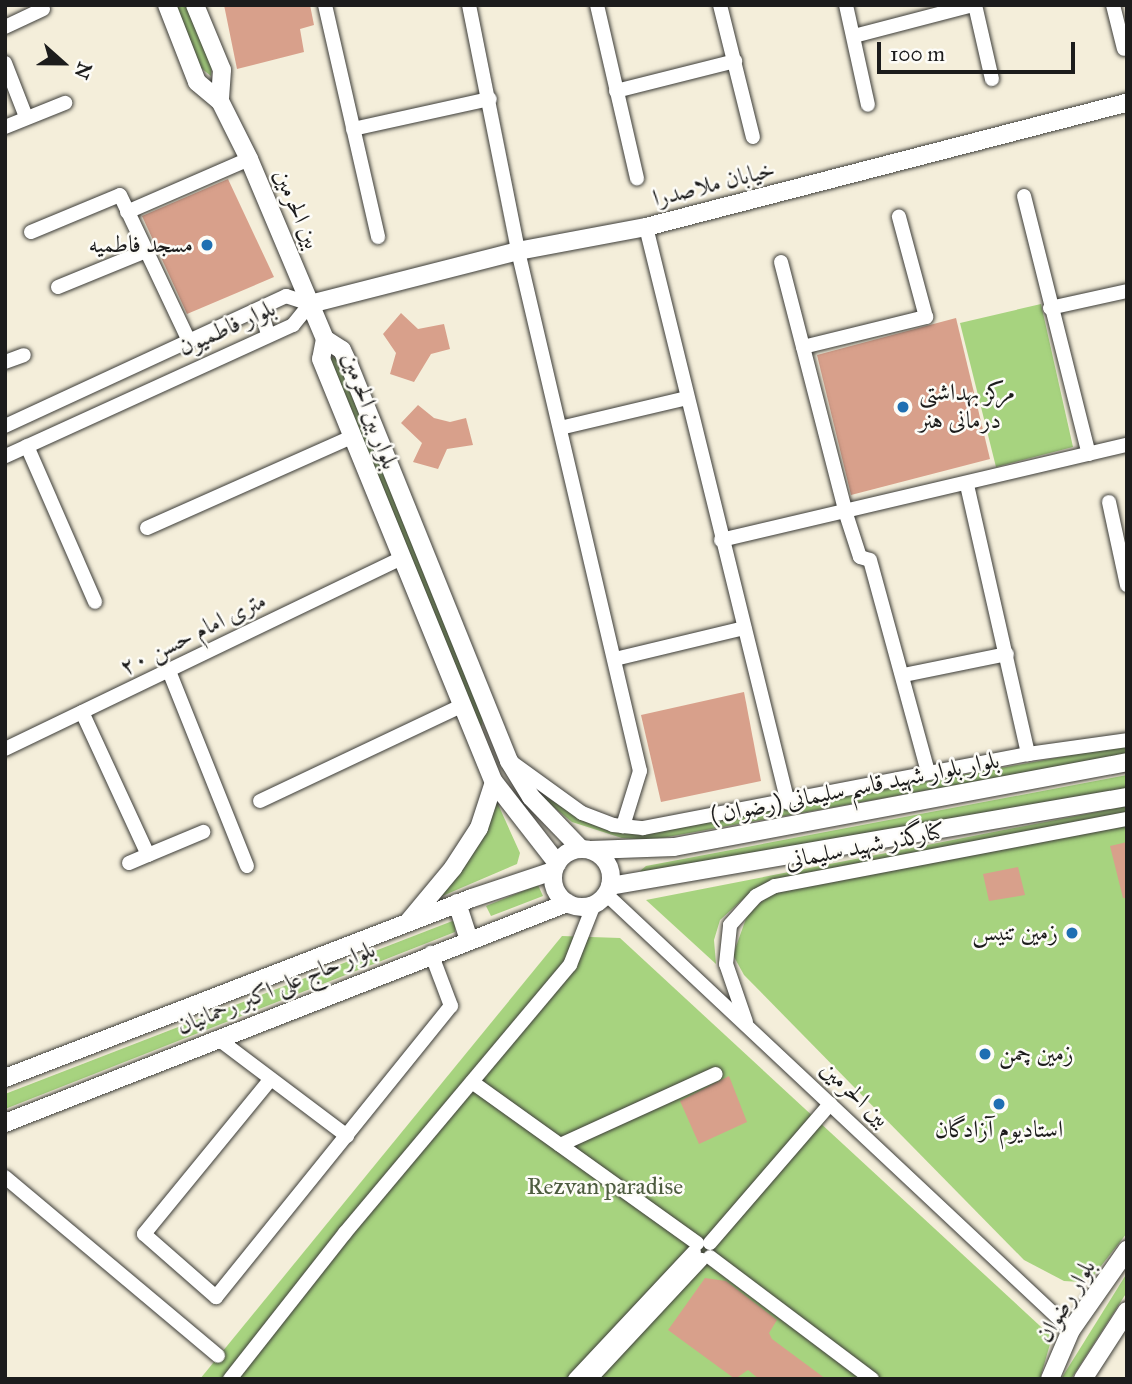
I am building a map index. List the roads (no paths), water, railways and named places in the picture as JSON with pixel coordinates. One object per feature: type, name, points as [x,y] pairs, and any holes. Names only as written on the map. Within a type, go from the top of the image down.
[{"type":"main road","points":[[167,5],[197,82],[220,100]]},
{"type":"main road","points":[[195,5],[222,70],[220,100]]},
{"type":"main road","name":"بین الحرمین","points":[[220,100],[249,159],[325,339]]},
{"type":"main road","name":"خیابان ملاصدرا","points":[[310,304],[518,251],[646,226],[1127,103]]},
{"type":"main road","name":"بلوار بین الحرمین","points":[[555,867],[494,782],[400,559],[321,359],[325,339],[342,350],[349,365],[509,761],[531,797],[586,850]]},
{"type":"main road","points":[[475,738],[495,728]]},
{"type":"main road","name":"بلوار بلوار شهید قاسم سلیمانی (رضوان )","points":[[586,850],[674,847],[1127,761]]},
{"type":"main road","points":[[408,922],[453,868],[479,828],[494,782]]},
{"type":"main road","points":[[603,895],[605,861],[586,850],[555,867],[555,890],[567,903],[1127,797]]},
{"type":"main road","name":"بلوار حاج علی اکبر رحمانیان","points":[[5,1078],[555,867]]},
{"type":"main road","name":"بلوار حاج علی اکبر رحمانیان","points":[[5,1123],[431,953],[567,903]]},
{"type":"main road","points":[[457,904],[470,939]]},
{"type":"main road","name":"بلوار رضوان","points":[[1050,1379],[1071,1330],[1127,1250]]},
{"type":"main road","points":[[1083,1379],[1127,1311]]},
{"type":"street","points":[[325,5],[378,237]]},
{"type":"street","points":[[469,5],[490,99],[518,251],[640,771],[623,826]]},
{"type":"street","points":[[597,5],[637,178]]},
{"type":"street","points":[[720,5],[753,137]]},
{"type":"street","points":[[846,5],[868,105]]},
{"type":"street","points":[[853,36],[974,5],[992,79]]},
{"type":"street","points":[[1113,5],[1124,48]]},
{"type":"street","points":[[5,27],[43,9]]},
{"type":"street","points":[[617,91],[735,61]]},
{"type":"street","points":[[5,63],[26,117]]},
{"type":"street","points":[[353,129],[490,99]]},
{"type":"street","points":[[5,127],[65,103]]},
{"type":"street","points":[[127,212],[249,159]]},
{"type":"street","points":[[31,232],[120,195],[189,341]]},
{"type":"street","points":[[1024,196],[1050,308],[1089,454]]},
{"type":"street","points":[[803,347],[926,317],[899,217]]},
{"type":"street","points":[[646,226],[721,540],[788,803]]},
{"type":"street","points":[[58,287],[146,251]]},
{"type":"street","points":[[781,262],[846,514],[860,557],[870,560],[904,675],[928,772]]},
{"type":"street","points":[[1050,308],[1127,291]]},
{"type":"street","name":"بلوار فاطمیون","points":[[5,426],[286,296],[310,304],[293,325],[5,456]]},
{"type":"street","points":[[256,311],[263,317],[268,335]]},
{"type":"street","points":[[5,362],[24,355]]},
{"type":"street","points":[[560,428],[687,398]]},
{"type":"street","points":[[147,528],[351,437]]},
{"type":"street","points":[[721,540],[846,514],[1127,445]]},
{"type":"street","points":[[27,446],[95,602]]},
{"type":"street","points":[[967,485],[1028,754]]},
{"type":"street","points":[[1109,502],[1127,585]]},
{"type":"street","name":"۲۰ متری امام حسن","points":[[5,749],[400,559]]},
{"type":"street","points":[[615,659],[744,628]]},
{"type":"street","points":[[904,675],[1007,654]]},
{"type":"street","points":[[169,671],[247,866]]},
{"type":"street","points":[[260,801],[461,706]]},
{"type":"street","points":[[82,712],[148,855]]},
{"type":"street","points":[[509,761],[582,813],[623,826],[643,828],[788,803],[928,772],[1127,740]]},
{"type":"street","name":"کنارگذر شهید سلیمانی","points":[[748,1027],[726,964],[730,925],[756,896],[775,886],[1127,818]]},
{"type":"street","points":[[129,863],[203,832]]},
{"type":"street","points":[[230,1379],[570,965],[603,895]]},
{"type":"street","name":"بین الحرمین","points":[[603,895],[1071,1330]]},
{"type":"street","points":[[270,1080],[144,1234],[216,1297],[451,1006],[431,953]]},
{"type":"street","points":[[217,1038],[347,1136]]},
{"type":"street","points":[[560,1145],[716,1074]]},
{"type":"street","points":[[472,1082],[872,1379]]},
{"type":"street","points":[[590,1379],[830,1104]]},
{"type":"street","points":[[5,1177],[218,1356]]},
{"type":"street","points":[[575,1379],[702,1251]]},
{"type":"place","name":"مسجد فاطمیه","points":[[207,245]]},
{"type":"place","name":"مرکز بهداشتی درمانی هنر","points":[[903,407]]},
{"type":"place","name":"زمین تنیس","points":[[1072,933]]},
{"type":"place","name":"زمین چمن","points":[[985,1054]]},
{"type":"place","name":"استادیوم آزادگان","points":[[999,1104]]},
{"type":"park label","name":"Rezvan paradise","points":[[605,1187]]}]
